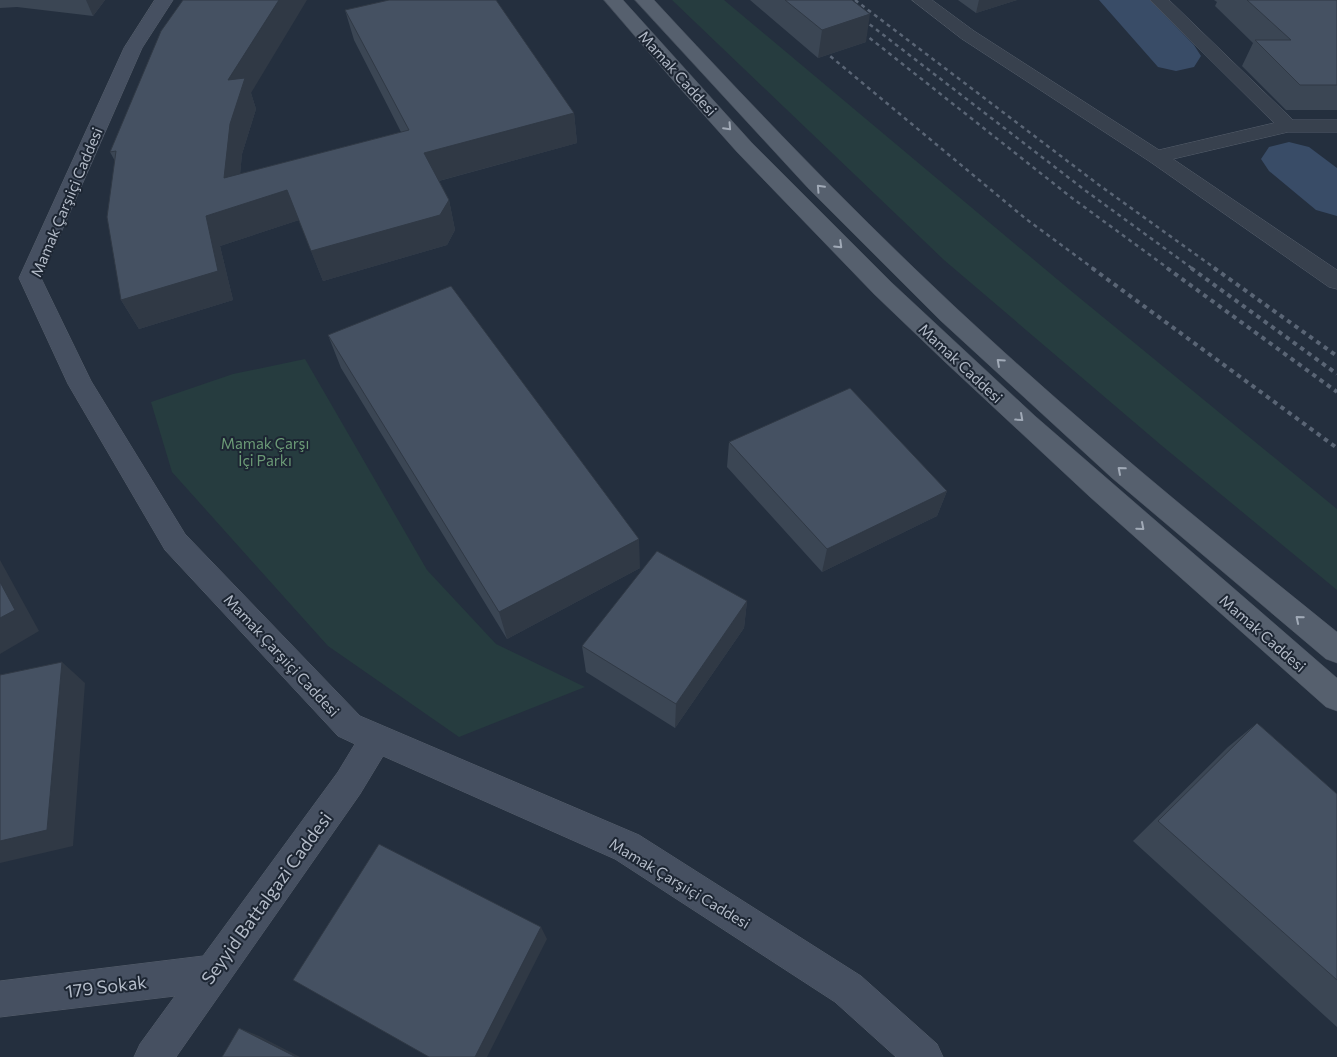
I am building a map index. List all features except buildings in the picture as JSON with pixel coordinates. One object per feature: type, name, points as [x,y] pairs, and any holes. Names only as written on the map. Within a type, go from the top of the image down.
[{"type":"main road","name":"Mamak Çarşıiçi Caddesi","points":[[164,0],[133,48],[30,278],[80,384],[175,542],[349,726],[627,847],[848,989],[924,1057]]},
{"type":"main road","name":"Mamak Caddesi","points":[[613,0],[649,42],[810,217],[970,374],[1123,511],[1337,697]]},
{"type":"main road","name":"Mamak Caddesi","points":[[644,0],[838,207],[995,358],[1148,494],[1337,650]]},
{"type":"main road","name":"Seyyid Battalgazi Caddesi","points":[[153,1057],[349,782],[377,738]]},
{"type":"main road","name":"179 Sokak","points":[[0,999],[213,973]]},
{"type":"street","points":[[921,0],[968,35],[1156,157],[1337,281]]},
{"type":"street","points":[[1159,0],[1288,126]]},
{"type":"street","points":[[1156,157],[1288,126],[1337,126]]},
{"type":"green space","points":[[672,0],[724,0],[1070,290],[1337,509],[1337,590],[1161,445],[944,260]]},
{"type":"green space","name":"Mamak Çarşı İçi Parkı","points":[[305,359],[427,570],[496,644],[585,687],[459,737],[328,646],[172,472],[151,402],[233,374]]},
{"type":"waterway","points":[[1123,0],[1176,56]]},
{"type":"waterway","points":[[1289,159],[1337,197]]},
{"type":"railway","points":[[838,0],[1086,191],[1193,269]]},
{"type":"railway","points":[[855,0],[1099,185],[1216,269]]},
{"type":"railway","points":[[857,28],[1072,198],[1169,269]]},
{"type":"railway","points":[[818,46],[1026,219],[1094,269]]},
{"type":"railway","points":[[1092,268],[1337,448]]},
{"type":"railway","points":[[1167,268],[1337,392]]},
{"type":"railway","points":[[1191,268],[1337,374]]},
{"type":"railway","points":[[1214,268],[1337,356]]}]
